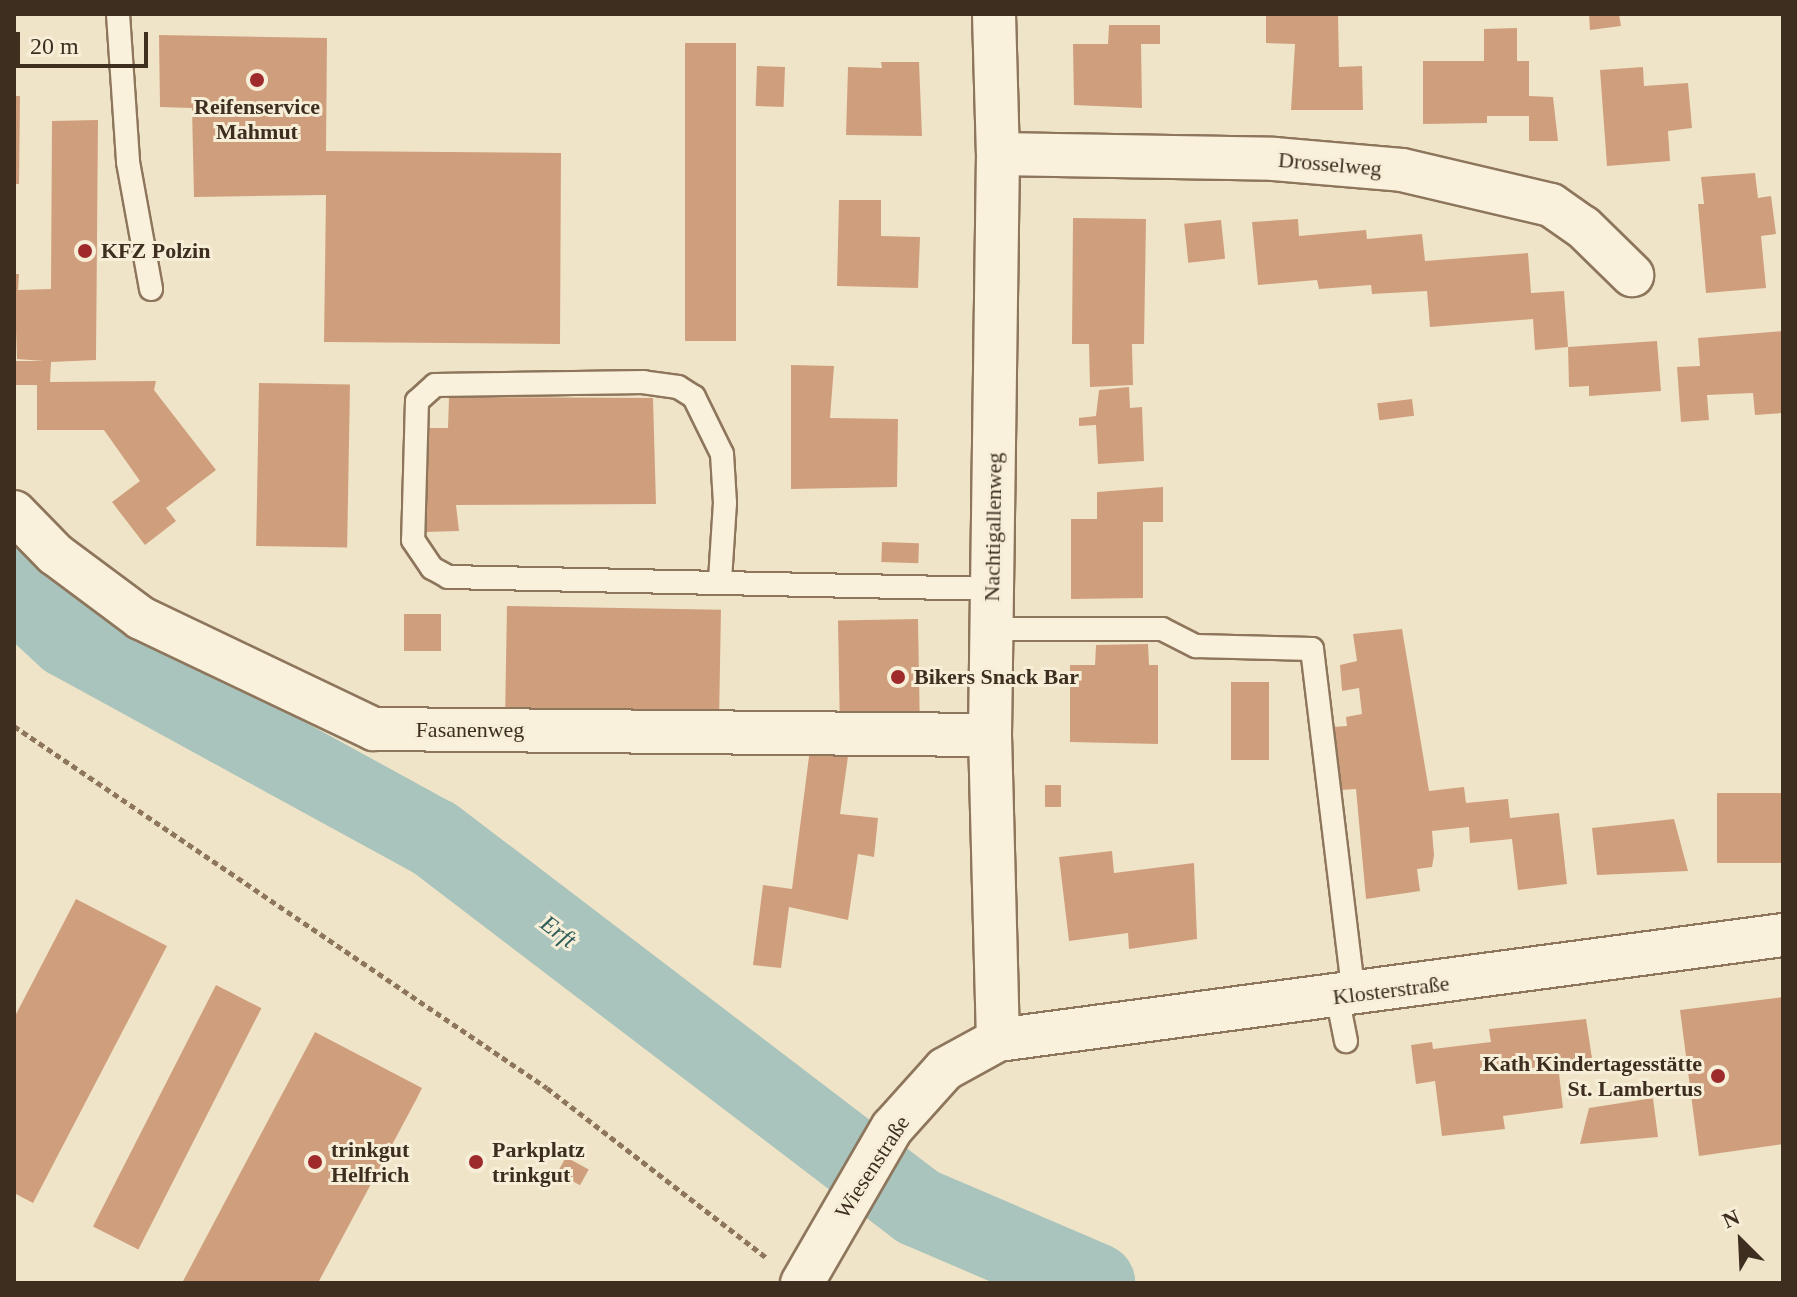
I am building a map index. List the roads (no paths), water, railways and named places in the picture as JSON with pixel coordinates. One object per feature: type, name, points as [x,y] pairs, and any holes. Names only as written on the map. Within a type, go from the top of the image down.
[{"type":"street","name":"Nachtigallenweg","points":[[994,14],[998,154],[990,735],[998,1040]]},
{"type":"street","name":"Drosselweg","points":[[998,154],[1274,159],[1402,170],[1551,205],[1583,227],[1632,275]]},
{"type":"street","name":"Fasanenweg","points":[[14,512],[55,554],[141,618],[374,729],[990,735]]},
{"type":"street","name":"Klosterstraße","points":[[998,1040],[1783,935]]},
{"type":"street","name":"Wiesenstraße","points":[[790,1275],[825,1240],[892,1128],[945,1069],[998,1040]]},
{"type":"lane","points":[[118,14],[128,162],[151,289]]},
{"type":"lane","points":[[720,580],[725,503],[722,454],[694,397],[678,387],[644,382],[435,385],[417,401],[413,540],[432,568],[448,577],[720,580],[1162,629],[1196,646],[1312,649],[1345,995],[1346,1041]]},
{"type":"waterway","name":"Erft","points":[[14,588],[68,638],[434,838],[918,1207],[1095,1283]]},
{"type":"place","name":"Reifenservice Mahmut","points":[[257,80]]},
{"type":"place","name":"KFZ Polzin","points":[[85,251]]},
{"type":"place","name":"Bikers Snack Bar","points":[[898,677]]},
{"type":"place","name":"Kath Kindertagesstätte St. Lambertus","points":[[1718,1076]]},
{"type":"place","name":"trinkgut Helfrich","points":[[315,1162]]},
{"type":"place","name":"Parkplatz trinkgut","points":[[476,1162]]}]
